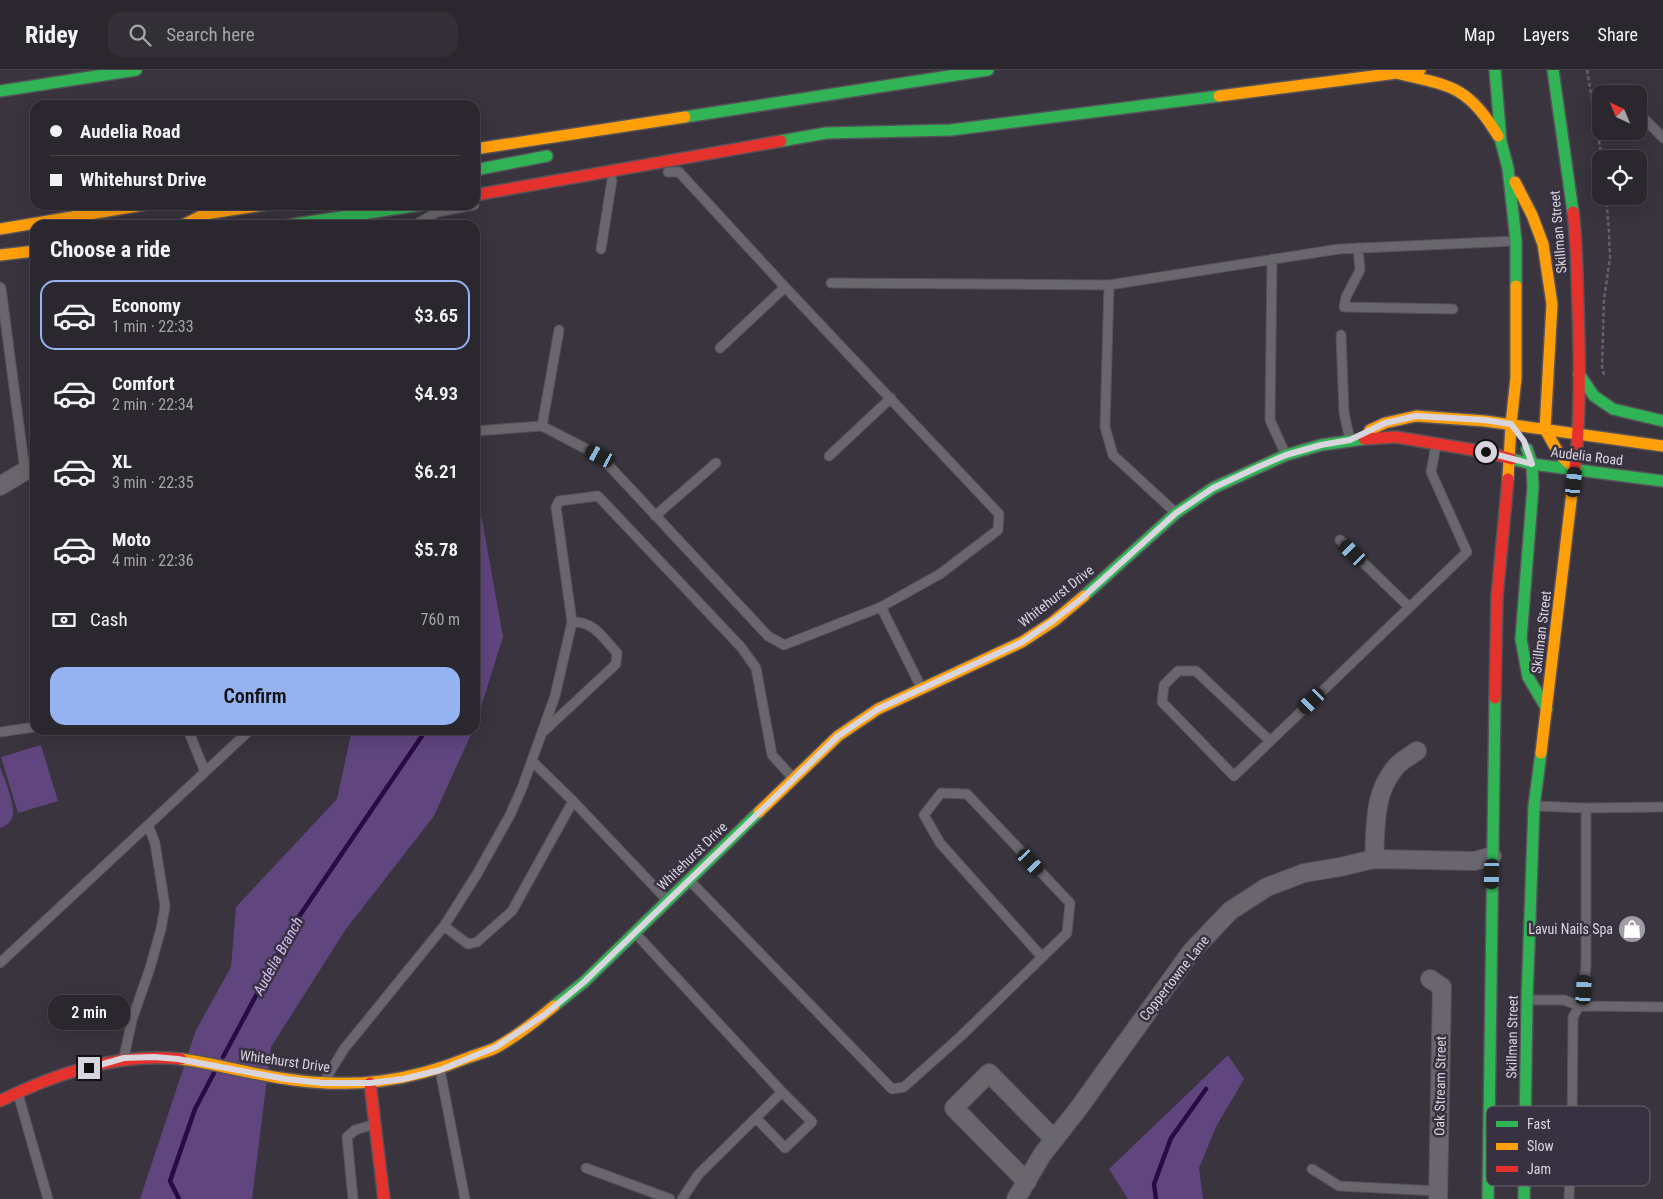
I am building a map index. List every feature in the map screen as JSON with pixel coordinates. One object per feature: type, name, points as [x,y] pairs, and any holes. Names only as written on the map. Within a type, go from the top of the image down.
[{"type":"main road","points":[[0,91],[136,70]]},
{"type":"main road","points":[[480,148],[988,70]]},
{"type":"main road","points":[[480,194],[826,133],[950,130],[1420,70]]},
{"type":"main road","name":"Skillman Street","points":[[1489,1106],[1497,598],[1516,378],[1516,241],[1508,168],[1501,142],[1495,70]]},
{"type":"main road","name":"Skillman Street","points":[[1525,1106],[1534,806],[1579,433],[1579,302],[1576,235],[1553,70]]},
{"type":"main road","points":[[1394,73],[1459,90],[1473,100],[1488,116],[1501,142]]},
{"type":"main road","points":[[588,142],[611,128]]},
{"type":"main road","points":[[480,169],[554,154]]},
{"type":"main road","points":[[1508,168],[1532,215],[1542,244],[1552,304],[1545,429],[1559,454],[1575,470]]},
{"type":"main road","points":[[57,220],[114,210]]},
{"type":"main road","points":[[193,220],[205,214],[231,210]]},
{"type":"main road","points":[[322,220],[387,210]]},
{"type":"main road","points":[[0,230],[30,225]]},
{"type":"main road","points":[[0,255],[30,252]]},
{"type":"main road","points":[[1579,374],[1594,396],[1613,409],[1663,421]]},
{"type":"main road","name":"Whitehurst Drive","points":[[1350,440],[1385,423],[1416,416],[1484,420],[1511,424]]},
{"type":"main road","points":[[1511,424],[1522,438],[1532,464],[1533,487],[1521,639],[1528,677],[1547,709]]},
{"type":"main road","name":"Audelia Road","points":[[1511,424],[1663,446]]},
{"type":"main road","name":"Whitehurst Drive","points":[[0,1101],[18,1091],[72,1072],[124,1058],[154,1057],[178,1059],[323,1083],[370,1083],[403,1079],[440,1070],[496,1047],[544,1015],[584,982],[838,736],[878,709],[1022,642],[1081,599],[1176,513],[1213,488],[1286,455],[1321,445],[1350,440],[1396,437],[1436,442],[1509,457]]},
{"type":"main road","name":"Audelia Road","points":[[1509,457],[1532,464],[1663,480]]},
{"type":"main road","points":[[370,1083],[384,1199]]},
{"type":"main road","name":"Skillman Street","points":[[1488,1186],[1488,1199]]},
{"type":"main road","name":"Skillman Street","points":[[1524,1186],[1524,1199]]},
{"type":"street","points":[[0,486],[30,470]]},
{"type":"street","points":[[1374,859],[1377,805],[1383,784],[1396,766],[1417,751]]},
{"type":"street","name":"Coppertowne Lane","points":[[1016,1199],[1042,1155],[1191,952],[1230,911],[1267,888],[1304,873],[1374,859],[1475,860],[1492,856]]},
{"type":"street","name":"Oak Stream Street","points":[[1430,979],[1442,987],[1438,1195]]},
{"type":"street","points":[[1026,1182],[954,1108],[989,1073],[1054,1139]]},
{"type":"lane","points":[[1648,122],[1663,138]]},
{"type":"lane","points":[[480,431],[542,426],[600,456],[768,636],[784,645],[881,607],[940,574],[998,530],[999,514],[679,172],[612,180],[514,198]]},
{"type":"lane","points":[[601,249],[612,180]]},
{"type":"lane","points":[[480,204],[485,203]]},
{"type":"lane","points":[[423,220],[437,212],[448,210]]},
{"type":"lane","points":[[830,283],[1109,284],[1339,249],[1516,241]]},
{"type":"lane","points":[[1358,248],[1360,270],[1346,297],[1344,307],[1453,309]]},
{"type":"lane","points":[[1272,259],[1270,420],[1286,455]]},
{"type":"lane","points":[[1109,284],[1105,427],[1113,455],[1176,513]]},
{"type":"lane","points":[[0,287],[30,470]]},
{"type":"lane","points":[[720,348],[785,287]]},
{"type":"lane","points":[[542,426],[559,330]]},
{"type":"lane","points":[[1341,335],[1344,413],[1350,440]]},
{"type":"lane","points":[[829,456],[891,398]]},
{"type":"lane","points":[[1270,741],[1196,671],[1178,671],[1164,686],[1162,702],[1234,776],[1466,552],[1431,472],[1436,442]]},
{"type":"lane","points":[[655,516],[716,463]]},
{"type":"lane","points":[[323,1083],[344,1049],[444,926],[477,874],[510,815],[522,788],[555,696],[572,622],[556,507],[559,501],[598,496],[741,647],[756,668],[772,755],[793,778]]},
{"type":"lane","points":[[1340,540],[1409,607]]},
{"type":"lane","points":[[881,607],[921,688]]},
{"type":"lane","points":[[540,735],[616,664],[616,653],[590,625],[582,622],[572,622]]},
{"type":"lane","points":[[0,732],[30,728]]},
{"type":"lane","points":[[190,735],[205,772]]},
{"type":"lane","points":[[0,963],[245,735]]},
{"type":"lane","points":[[532,761],[573,801],[668,901]]},
{"type":"lane","points":[[689,880],[892,1090],[904,1087],[961,1036],[1066,933],[1070,903],[967,794],[941,793],[924,815],[940,844],[1042,956]]},
{"type":"lane","points":[[444,926],[468,944],[477,942],[512,911],[573,801]]},
{"type":"lane","points":[[1534,806],[1586,808],[1663,807]]},
{"type":"lane","points":[[1572,1106],[1573,1017],[1580,1006],[1584,990],[1586,965],[1586,808]]},
{"type":"lane","points":[[124,1058],[132,1020],[150,968],[161,929],[165,906],[155,842],[148,825]]},
{"type":"lane","points":[[635,933],[812,1122],[785,1148],[756,1118]]},
{"type":"lane","points":[[1527,1000],[1564,1000],[1580,1006],[1663,1008]]},
{"type":"lane","points":[[440,1070],[465,1199]]},
{"type":"lane","points":[[18,1091],[48,1199]]},
{"type":"lane","points":[[682,1199],[698,1175],[782,1092]]},
{"type":"lane","points":[[353,1199],[347,1137],[355,1130],[375,1124]]},
{"type":"lane","points":[[586,1168],[670,1199]]},
{"type":"lane","points":[[1312,1169],[1339,1186],[1438,1195]]},
{"type":"lane","points":[[1569,1186],[1569,1199]]},
{"type":"path","points":[[1587,70],[1600,150]]},
{"type":"path","points":[[1607,205],[1610,258],[1604,299],[1602,367],[1607,381]]},
{"type":"shaded area","points":[[480,518],[482,519],[503,637],[480,710]]},
{"type":"shaded area","points":[[351,735],[471,735],[434,816],[346,929],[271,1047],[252,1199],[140,1199],[196,1030],[231,967],[236,907],[337,799]]},
{"type":"shaded area","points":[[41,745],[58,801],[18,813],[1,757]]},
{"type":"shaded area","points":[[0,767],[13,807],[13,813],[10,822],[0,828]]},
{"type":"shaded area","points":[[1228,1055],[1244,1079],[1216,1127],[1199,1168],[1203,1199],[1128,1199],[1109,1169]]},
{"type":"waterway","name":"Audelia Branch","points":[[223,1057],[296,921],[423,735]]},
{"type":"waterway","name":"Audelia Branch","points":[[179,1199],[170,1181],[195,1109],[214,1073]]},
{"type":"waterway","points":[[1156,1199],[1154,1184],[1171,1138],[1206,1089]]},
{"type":"traffic: fast","points":[[0,91],[136,70]]},
{"type":"traffic: fast","points":[[685,117],[988,70]]},
{"type":"traffic: fast","points":[[1495,70],[1501,142],[1508,168],[1516,241],[1516,286]]},
{"type":"traffic: fast","points":[[1553,70],[1573,212]]},
{"type":"traffic: fast","points":[[781,141],[826,133],[951,130],[1219,96]]},
{"type":"traffic: fast","points":[[480,169],[547,156]]},
{"type":"traffic: fast","points":[[322,220],[387,210]]},
{"type":"traffic: fast","points":[[1579,374],[1594,396],[1613,409],[1663,421]]},
{"type":"traffic: fast","points":[[1084,596],[1176,513],[1213,488],[1286,455],[1321,445],[1364,439]]},
{"type":"traffic: fast","points":[[1527,449],[1532,464],[1533,487],[1521,639],[1528,677],[1547,709]]},
{"type":"traffic: fast","points":[[1512,459],[1532,464],[1663,481]]},
{"type":"traffic: fast","points":[[1489,1106],[1495,698]]},
{"type":"traffic: fast","points":[[1525,1106],[1534,806],[1541,753]]},
{"type":"traffic: fast","points":[[554,1006],[584,982],[759,812]]},
{"type":"traffic: fast","points":[[1488,1186],[1488,1199]]},
{"type":"traffic: fast","points":[[1524,1186],[1524,1199]]},
{"type":"traffic: slow","points":[[1219,96],[1420,70]]},
{"type":"traffic: slow","points":[[1400,74],[1433,82],[1458,91],[1478,107],[1498,136]]},
{"type":"traffic: slow","points":[[480,148],[685,117]]},
{"type":"traffic: slow","points":[[1515,182],[1532,215],[1543,244],[1552,304],[1545,429],[1559,454],[1575,469]]},
{"type":"traffic: slow","points":[[54,220],[113,210]]},
{"type":"traffic: slow","points":[[193,220],[205,214],[231,210]]},
{"type":"traffic: slow","points":[[0,229],[30,224]]},
{"type":"traffic: slow","points":[[0,255],[30,252]]},
{"type":"traffic: slow","points":[[1508,479],[1516,378],[1516,286]]},
{"type":"traffic: slow","points":[[1370,430],[1385,423],[1416,416],[1485,421],[1663,446]]},
{"type":"traffic: slow","points":[[1541,753],[1575,467]]},
{"type":"traffic: slow","points":[[759,812],[838,736],[878,709],[1022,642],[1054,621],[1084,596]]},
{"type":"traffic: slow","points":[[181,1059],[274,1077],[311,1082],[358,1083],[402,1078],[447,1066],[503,1044],[554,1006]]},
{"type":"traffic: jam","points":[[480,194],[781,141]]},
{"type":"traffic: jam","points":[[1573,212],[1577,259],[1580,367],[1575,467]]},
{"type":"traffic: jam","points":[[1364,439],[1396,437],[1486,452],[1512,459]]},
{"type":"traffic: jam","points":[[1495,698],[1497,597],[1508,479]]},
{"type":"traffic: jam","points":[[0,1101],[43,1082],[88,1067],[134,1059],[181,1059]]},
{"type":"traffic: jam","points":[[370,1083],[384,1199]]},
{"type":"place","name":"Lavui Nails Spa","points":[[1632,929]]},
{"type":"route","points":[[89,1068],[124,1058],[154,1057],[178,1059],[286,1079],[323,1083],[370,1083],[403,1079],[440,1070],[496,1047],[544,1015],[584,982],[838,736],[878,709],[1022,642],[1081,599],[1176,513],[1213,488],[1286,455],[1321,445],[1350,440],[1385,423],[1416,416],[1484,420],[1511,424],[1524,441],[1532,464],[1486,452]]}]
